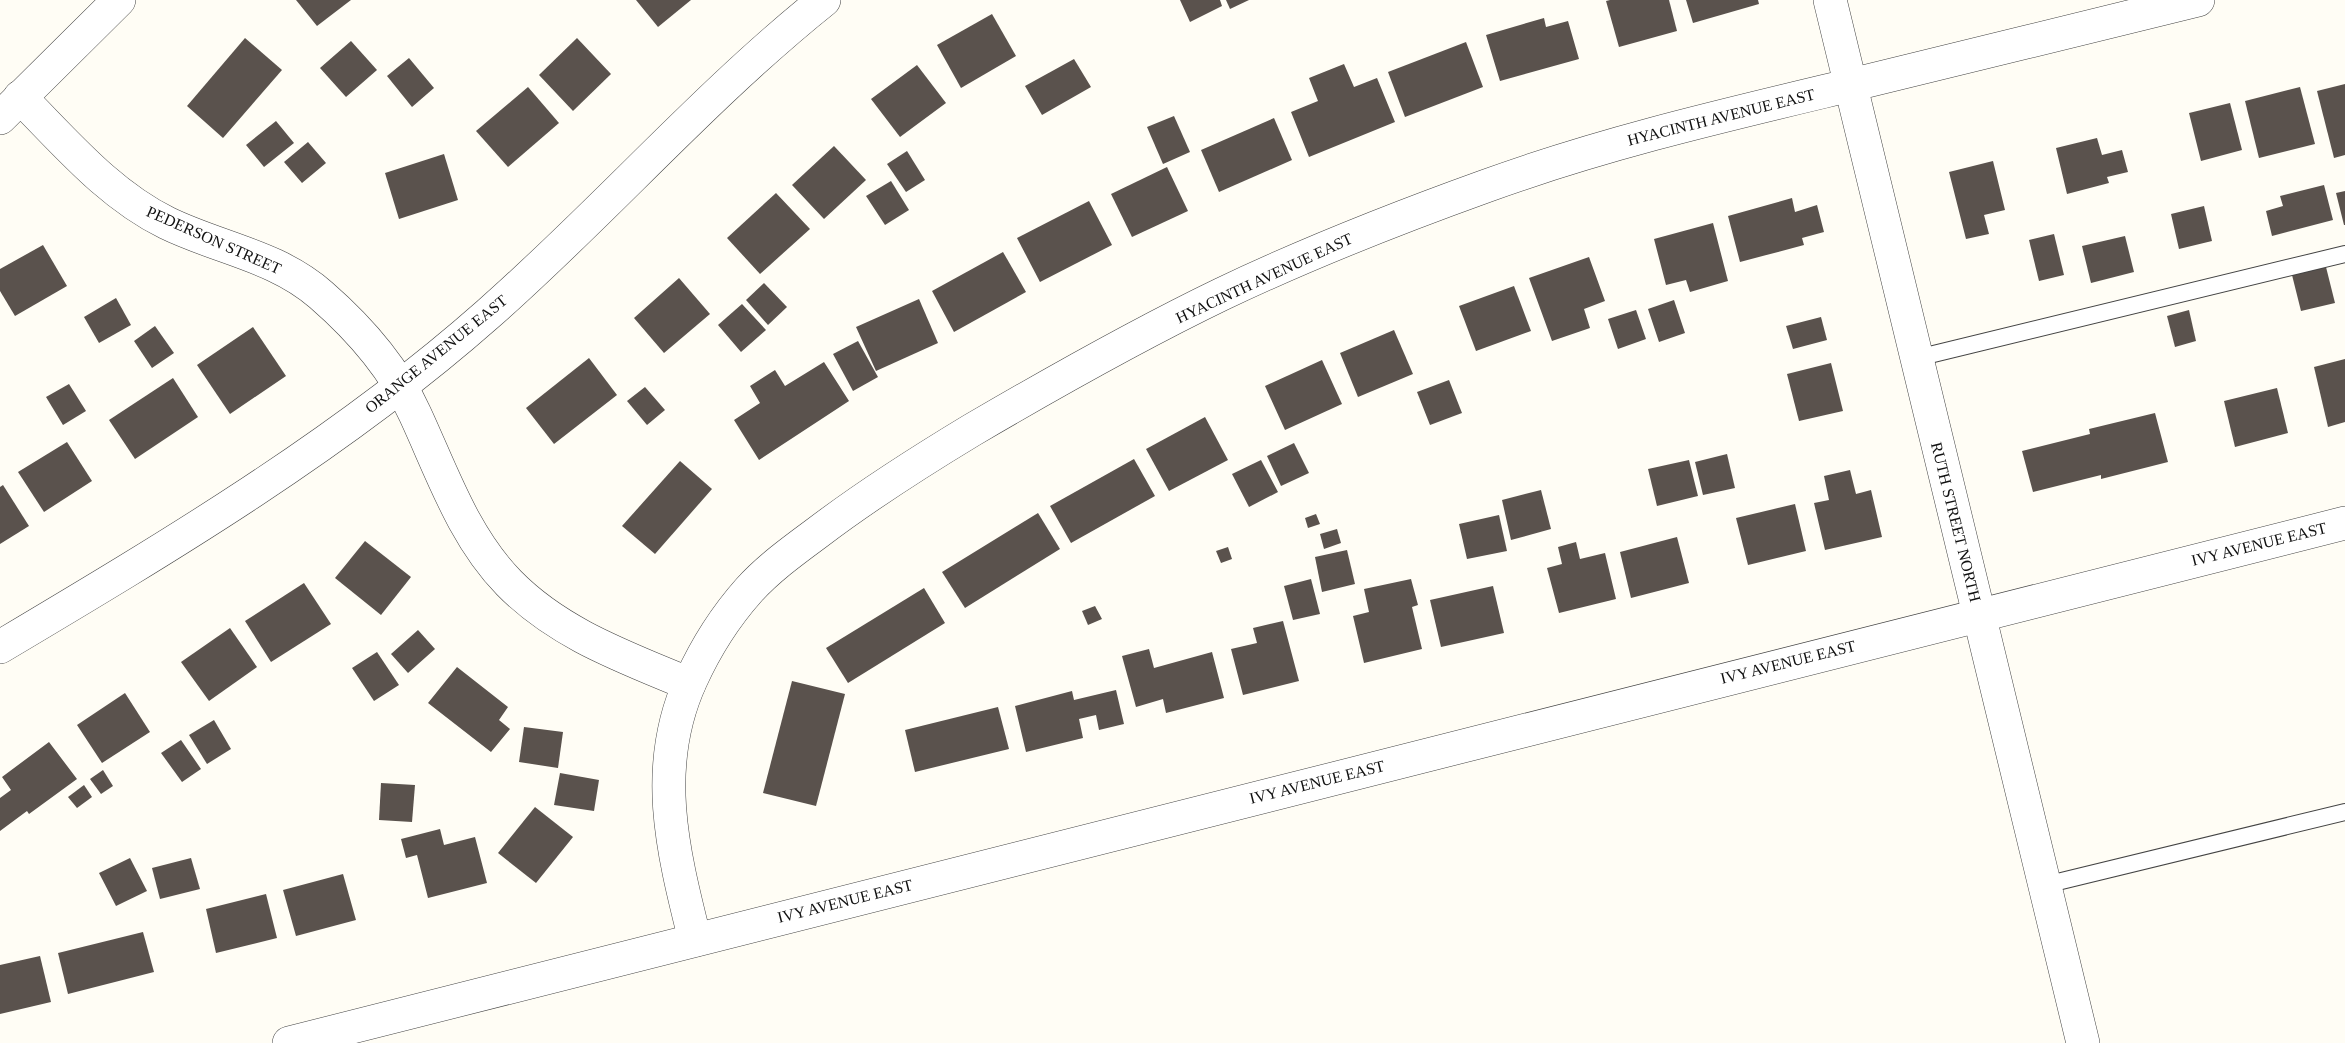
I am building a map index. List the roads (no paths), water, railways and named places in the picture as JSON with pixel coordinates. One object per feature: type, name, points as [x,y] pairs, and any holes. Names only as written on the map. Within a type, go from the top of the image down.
[{"type":"street","points":[[10,107],[119,0]]},
{"type":"street","name":"ORANGE AVENUE EAST","points":[[0,647],[161,551],[337,433],[400,387],[488,314],[740,73],[824,0]]},
{"type":"street","name":"RUTH STREET NORTH","points":[[1830,0],[2083,1043]]},
{"type":"street","name":"HYACINTH AVENUE EAST","points":[[695,940],[674,852],[668,789],[674,737],[689,684],[719,628],[752,587],[791,552],[849,509],[922,460],[1079,368],[1221,294],[1354,236],[1490,184],[1640,136],[2198,0]]},
{"type":"street","name":"PEDERSON STREET","points":[[10,107],[133,204],[167,224],[274,264],[318,292],[357,328],[400,387],[415,413],[450,495],[476,542],[509,582],[549,617],[594,644],[689,684]]},
{"type":"street","name":"IVY AVENUE EAST","points":[[289,1043],[2345,523]]},
{"type":"lane","points":[[1917,358],[2345,254]]},
{"type":"lane","points":[[2044,885],[2345,812]]}]
